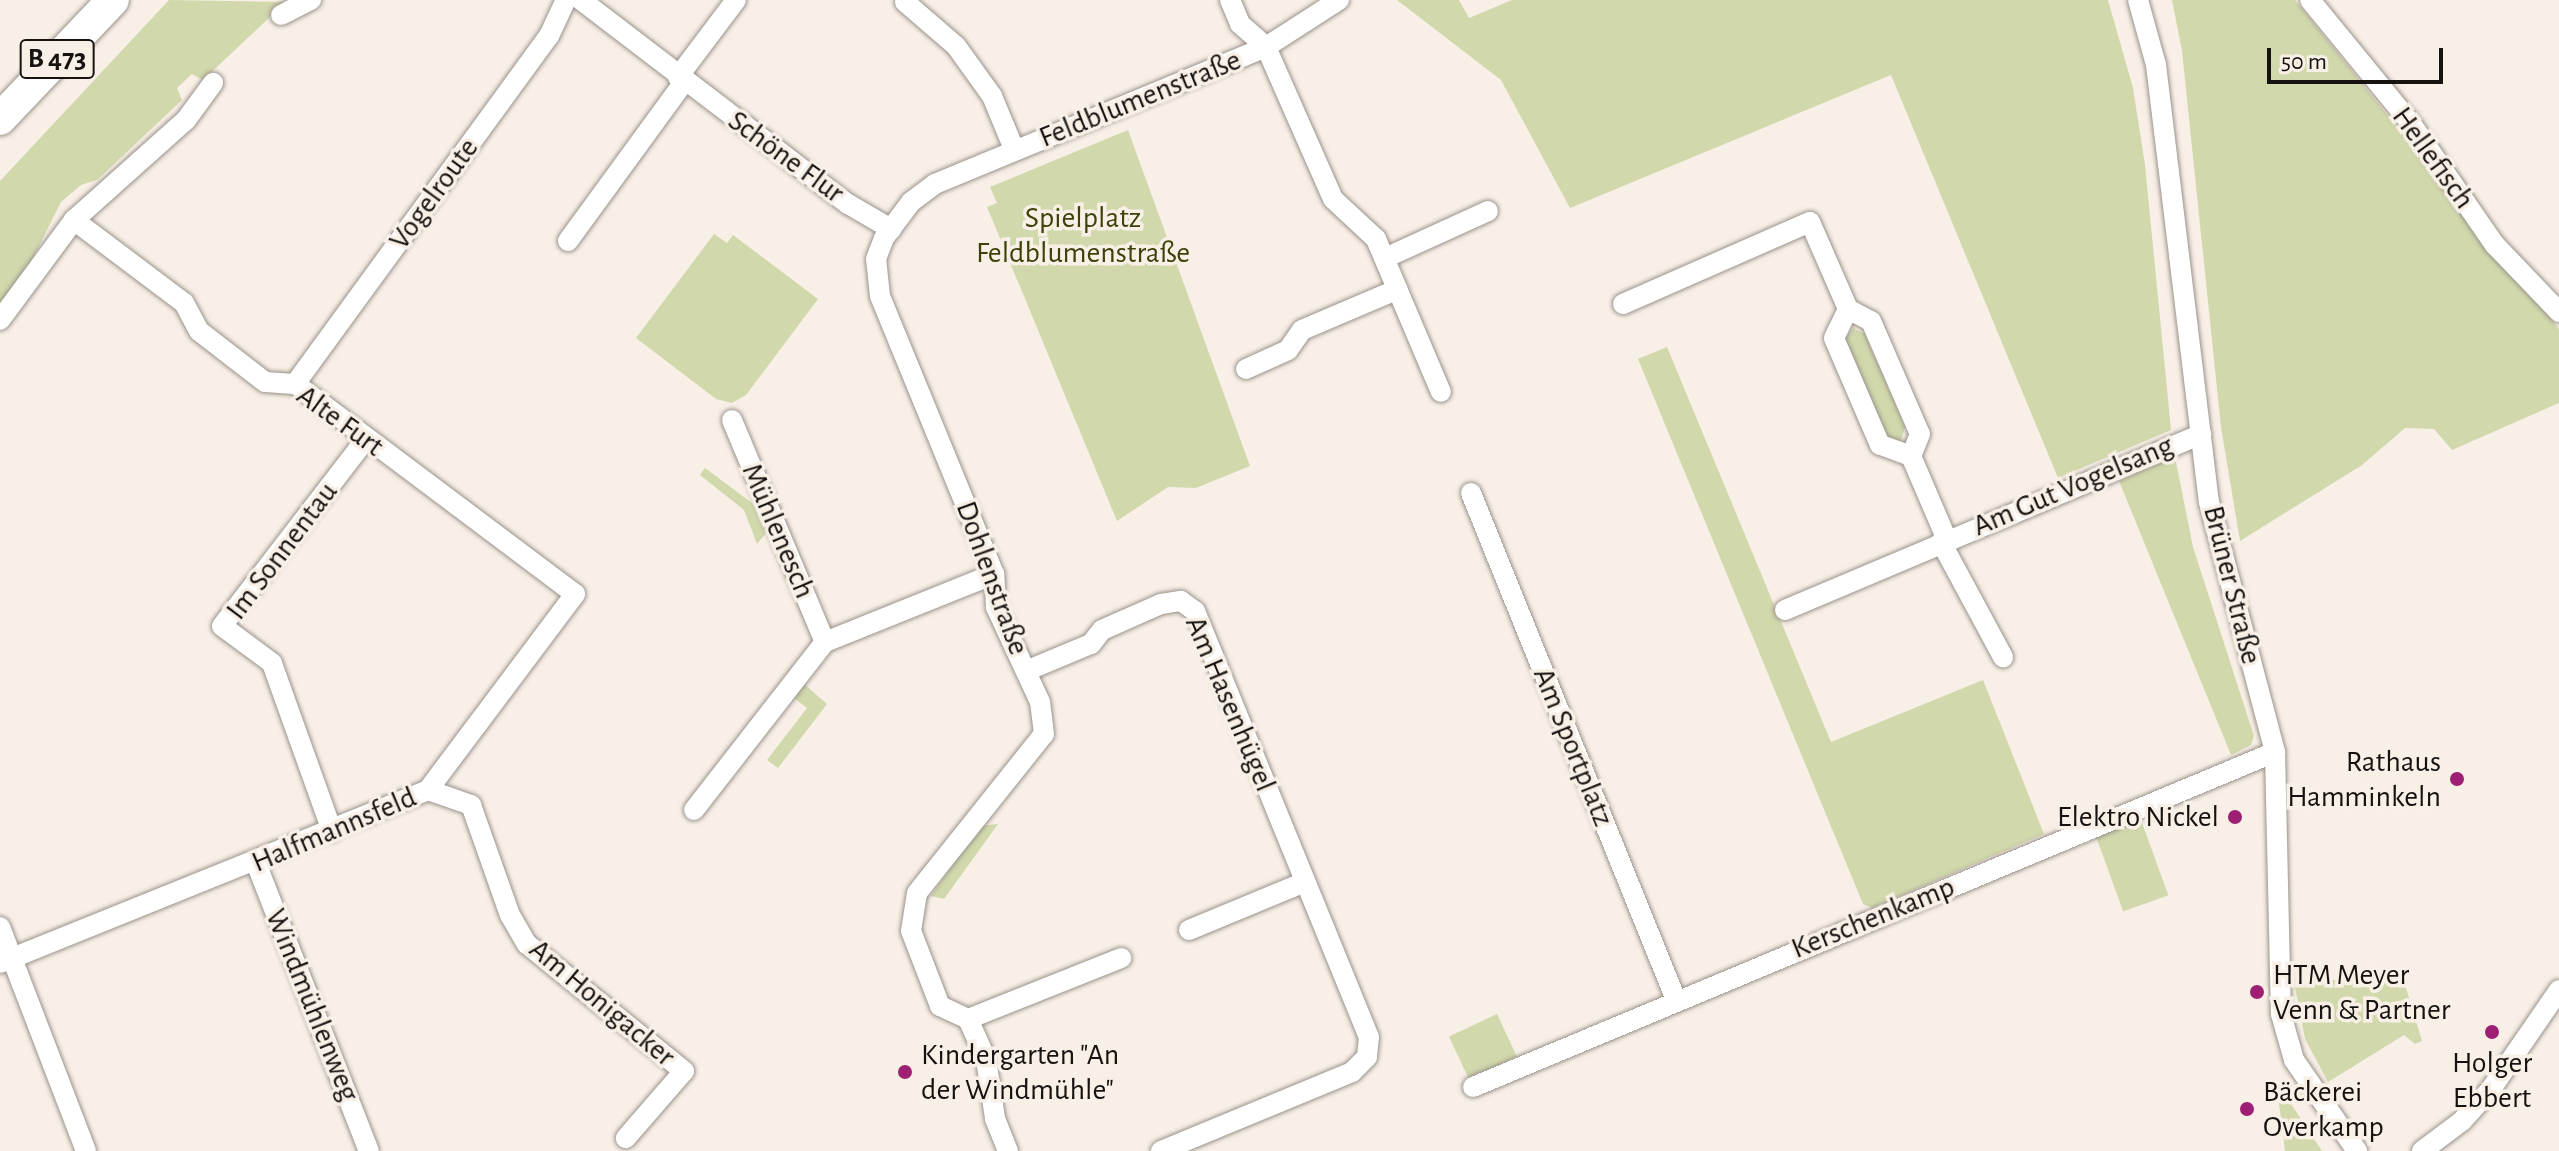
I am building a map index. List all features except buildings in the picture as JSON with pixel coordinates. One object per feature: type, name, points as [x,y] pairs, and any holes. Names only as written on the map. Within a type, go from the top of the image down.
[{"type":"main road","name":"B 473","points":[[0,119],[113,0]]},
{"type":"street","points":[[281,15],[311,0]]},
{"type":"street","name":"Vogelroute","points":[[295,384],[549,36],[566,0]]},
{"type":"street","name":"Schöne Flur","points":[[581,0],[681,80],[848,204],[891,229]]},
{"type":"street","points":[[568,241],[736,0]]},
{"type":"street","points":[[1230,0],[1240,24],[1266,47],[1333,199],[1376,239],[1441,392]]},
{"type":"street","name":"Feldblumenstraße","points":[[891,229],[935,184],[1266,47],[1339,0]]},
{"type":"street","name":"Brüner Straße","points":[[2138,0],[2156,65],[2209,502],[2275,752],[2281,1014],[2294,1060],[2357,1151]]},
{"type":"street","name":"Hellefisch","points":[[2310,0],[2410,122],[2495,245],[2559,312]]},
{"type":"street","name":"Feldblumenstraße","points":[[905,2],[956,46],[992,96],[1014,149]]},
{"type":"street","points":[[0,320],[74,220],[186,120],[213,83]]},
{"type":"street","points":[[1385,258],[1488,211]]},
{"type":"street","name":"Alte Furt","points":[[74,220],[184,303],[199,331],[265,382],[295,384],[575,594]]},
{"type":"street","name":"Am Gut Vogelsang","points":[[1623,304],[1810,222],[1848,309],[1871,321],[1920,434],[1911,456],[1944,541],[2003,657]]},
{"type":"street","name":"Dohlenstraße","points":[[891,229],[874,272],[880,296],[994,574],[996,607],[1040,702],[1044,734],[917,893],[911,931],[921,961],[940,1006],[968,1019]]},
{"type":"street","points":[[1246,369],[1288,350],[1302,330],[1398,289]]},
{"type":"street","points":[[1848,309],[1834,338],[1880,445],[1911,456]]},
{"type":"street","name":"Mühlenesch","points":[[732,420],[825,642]]},
{"type":"street","name":"Am Gut Vogelsang","points":[[1785,610],[2201,434]]},
{"type":"street","name":"Im Sonnentau","points":[[332,831],[272,663],[222,626],[366,439]]},
{"type":"street","name":"Am Sportplatz","points":[[1471,493],[1676,1000]]},
{"type":"street","points":[[694,810],[825,642],[994,574]]},
{"type":"street","name":"Halfmannsfeld","points":[[6,961],[256,863],[428,790],[575,594]]},
{"type":"street","name":"Am Hasenhügel","points":[[1026,671],[1091,644],[1102,630],[1161,604],[1181,601],[1195,611],[1369,1037],[1367,1057],[1352,1072],[1161,1151]]},
{"type":"street","name":"Kerschenkamp","points":[[1473,1087],[2275,752]]},
{"type":"street","name":"Am Honigacker","points":[[428,790],[471,805],[510,915],[527,944],[684,1071],[626,1138]]},
{"type":"street","name":"Windmühlenweg","points":[[256,863],[364,1149]]},
{"type":"street","points":[[1189,930],[1305,882]]},
{"type":"street","points":[[0,927],[6,961],[86,1151]]},
{"type":"street","points":[[1008,1151],[995,1118],[986,1059],[968,1019],[1121,958]]},
{"type":"street","points":[[2422,1151],[2462,1121],[2491,1089],[2559,990]]},
{"type":"green space","points":[[169,0],[286,2],[203,80],[192,74],[177,88],[182,100],[97,180],[81,185],[61,202],[31,262],[35,266],[0,305],[0,181]]},
{"type":"green space","points":[[1397,0],[1459,0],[1469,18],[1512,0],[2108,0],[2133,88],[2145,165],[2171,430],[2058,478],[1891,75],[1570,208],[1501,80]]},
{"type":"green space","points":[[2172,0],[2295,0],[2559,329],[2559,403],[2452,450],[2434,429],[2405,428],[2362,465],[2240,541],[2221,427],[2182,51]]},
{"type":"green space","name":"Spielplatz Feldblumenstraße","points":[[1128,130],[1250,466],[1196,488],[1168,487],[1117,521],[987,207],[997,203],[990,187]]},
{"type":"green space","points":[[714,234],[727,243],[733,235],[818,299],[746,395],[732,403],[716,399],[636,338]]},
{"type":"green space","points":[[1853,328],[1865,334],[1905,427],[1900,443],[1889,441],[1845,339]]},
{"type":"green space","points":[[1667,347],[1831,742],[1983,680],[2044,834],[1872,908],[1863,904],[1638,359]]},
{"type":"green space","points":[[2175,457],[2193,547],[2254,736],[2251,745],[2231,755],[2119,481]]},
{"type":"green space","points":[[705,468],[756,506],[766,533],[757,544],[744,510],[700,475]]},
{"type":"green space","points":[[804,684],[827,704],[778,768],[767,760],[807,708],[794,698]]},
{"type":"green space","points":[[2141,820],[2168,895],[2123,912],[2096,836]]},
{"type":"green space","points":[[998,824],[944,899],[931,896],[979,826]]},
{"type":"green space","points":[[2400,968],[2422,1041],[2415,1044],[2404,1035],[2328,1082],[2305,1039],[2295,987]]},
{"type":"green space","points":[[1497,1014],[1517,1057],[1469,1079],[1449,1036]]},
{"type":"green space","points":[[2277,1088],[2281,1089],[2322,1151],[2285,1151]]},
{"type":"place","name":"Rathaus Hamminkeln","points":[[2457,779]]},
{"type":"place","name":"Elektro Nickel","points":[[2235,817]]},
{"type":"place","name":"HTM Meyer Venn & Partner","points":[[2257,992]]},
{"type":"place","name":"Holger Ebbert","points":[[2492,1032]]},
{"type":"place","name":"Kindergarten \"An der Windmühle\"","points":[[905,1072]]},
{"type":"place","name":"Bäckerei Overkamp","points":[[2247,1109]]}]
